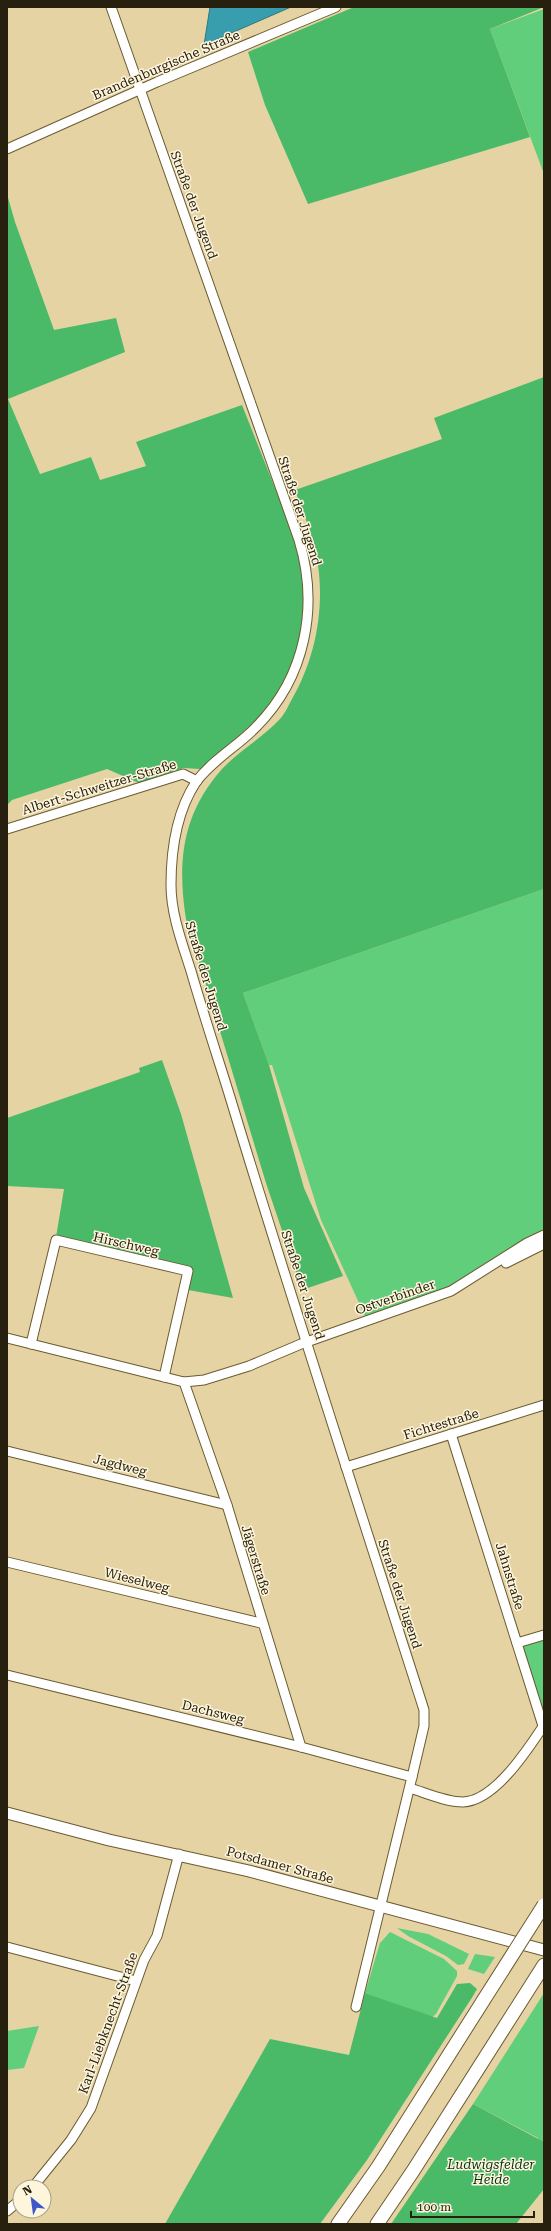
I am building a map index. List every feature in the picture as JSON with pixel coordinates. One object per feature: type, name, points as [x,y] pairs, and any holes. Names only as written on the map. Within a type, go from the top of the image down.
[{"type":"highway","points":[[338,2224],[378,2166],[544,1905]]},
{"type":"highway","points":[[377,2224],[413,2171],[544,1965]]},
{"type":"main road","name":"Potsdamer Straße","points":[[7,1813],[109,1840],[179,1854],[544,1950]]},
{"type":"street","name":"Straße der Jugend","points":[[111,7],[141,90],[171,182],[299,540],[309,590],[304,640],[293,673],[283,692],[255,728],[206,770],[197,781],[186,803],[175,839],[171,886],[174,911],[212,1039],[424,1710],[424,1726],[410,1788],[381,1906],[375,1922],[356,2007]]},
{"type":"street","name":"Brandenburgische Straße","points":[[7,149],[336,7]]},
{"type":"street","name":"Albert-Schweitzer-Straße","points":[[7,829],[183,774],[197,781]]},
{"type":"street","name":"Ostverbinder","points":[[307,1342],[451,1291],[527,1243],[544,1235]]},
{"type":"street","name":"Hirschweg","points":[[30,1344],[56,1240],[188,1271],[164,1377]]},
{"type":"street","name":"Ostverbinder","points":[[487,1269],[499,1266],[544,1244]]},
{"type":"street","points":[[7,1338],[184,1382],[204,1380],[249,1366],[307,1342]]},
{"type":"street","name":"Jägerstraße","points":[[184,1382],[226,1505],[261,1623],[301,1747]]},
{"type":"street","name":"Fichtestraße","points":[[346,1467],[544,1404]]},
{"type":"street","name":"Jahnstraße","points":[[451,1434],[544,1726]]},
{"type":"street","name":"Jagdweg","points":[[7,1451],[226,1505]]},
{"type":"street","name":"Wieselweg","points":[[7,1562],[261,1623]]},
{"type":"street","points":[[517,1643],[544,1635]]},
{"type":"street","name":"Dachsweg","points":[[7,1675],[301,1747],[412,1777]]},
{"type":"street","points":[[410,1788],[455,1801],[476,1799],[487,1793],[517,1763],[544,1726]]},
{"type":"street","name":"Karl-Liebknecht-Straße","points":[[39,2179],[71,2140],[91,2108],[144,1960],[157,1936],[179,1854]]},
{"type":"street","points":[[7,1947],[78,1964],[136,1981]]},
{"type":"green space","points":[[354,7],[544,7],[490,29],[530,137],[308,204],[265,105],[248,52]]},
{"type":"green space","points":[[544,9],[544,174],[490,29]]},
{"type":"green space","points":[[7,194],[15,222],[54,330],[116,318],[125,352],[8,399],[40,474],[91,457],[100,480],[146,466],[136,442],[242,405],[296,541],[306,591],[303,627],[290,671],[280,691],[260,717],[200,769],[183,768],[139,783],[107,769],[12,800],[7,805]]},
{"type":"green space","points":[[544,377],[544,889],[243,993],[269,1065],[304,1188],[343,1276],[302,1290],[266,1183],[186,919],[182,878],[183,858],[191,821],[198,803],[222,769],[281,718],[301,682],[308,665],[317,628],[320,590],[319,572],[312,537],[295,490],[442,439],[434,418]]},
{"type":"green space","points":[[544,889],[544,1230],[527,1238],[448,1287],[365,1316],[321,1220],[272,1065],[269,1065],[243,993]]},
{"type":"green space","points":[[162,1060],[181,1114],[233,1298],[188,1290],[191,1269],[56,1237],[64,1189],[7,1186],[7,1118],[140,1072],[139,1068]]},
{"type":"green space","points":[[544,1638],[544,1713],[523,1648],[525,1645]]},
{"type":"green space","points":[[397,1928],[428,1934],[469,1954],[464,1964],[458,1965],[446,1956],[408,1936]]},
{"type":"green space","points":[[390,1932],[444,1959],[457,1971],[457,1976],[436,2014],[432,2017],[365,1993],[380,1943]]},
{"type":"green space","points":[[475,1954],[495,1957],[484,1974],[468,1969]]},
{"type":"green space","points":[[470,1983],[477,1989],[473,1996],[367,2160],[320,2224],[165,2224],[270,2039],[349,2055],[365,1993],[437,2018],[457,1984]]},
{"type":"green space","points":[[544,1993],[544,2154],[538,2138],[473,2104]]},
{"type":"green space","points":[[39,2026],[24,2068],[7,2070],[7,2031]]},
{"type":"green space","name":"Ludwigsfelder Heide","points":[[473,2104],[544,2142],[544,2189],[516,2224],[391,2224]]},
{"type":"water","points":[[210,7],[291,7],[204,45]]}]
